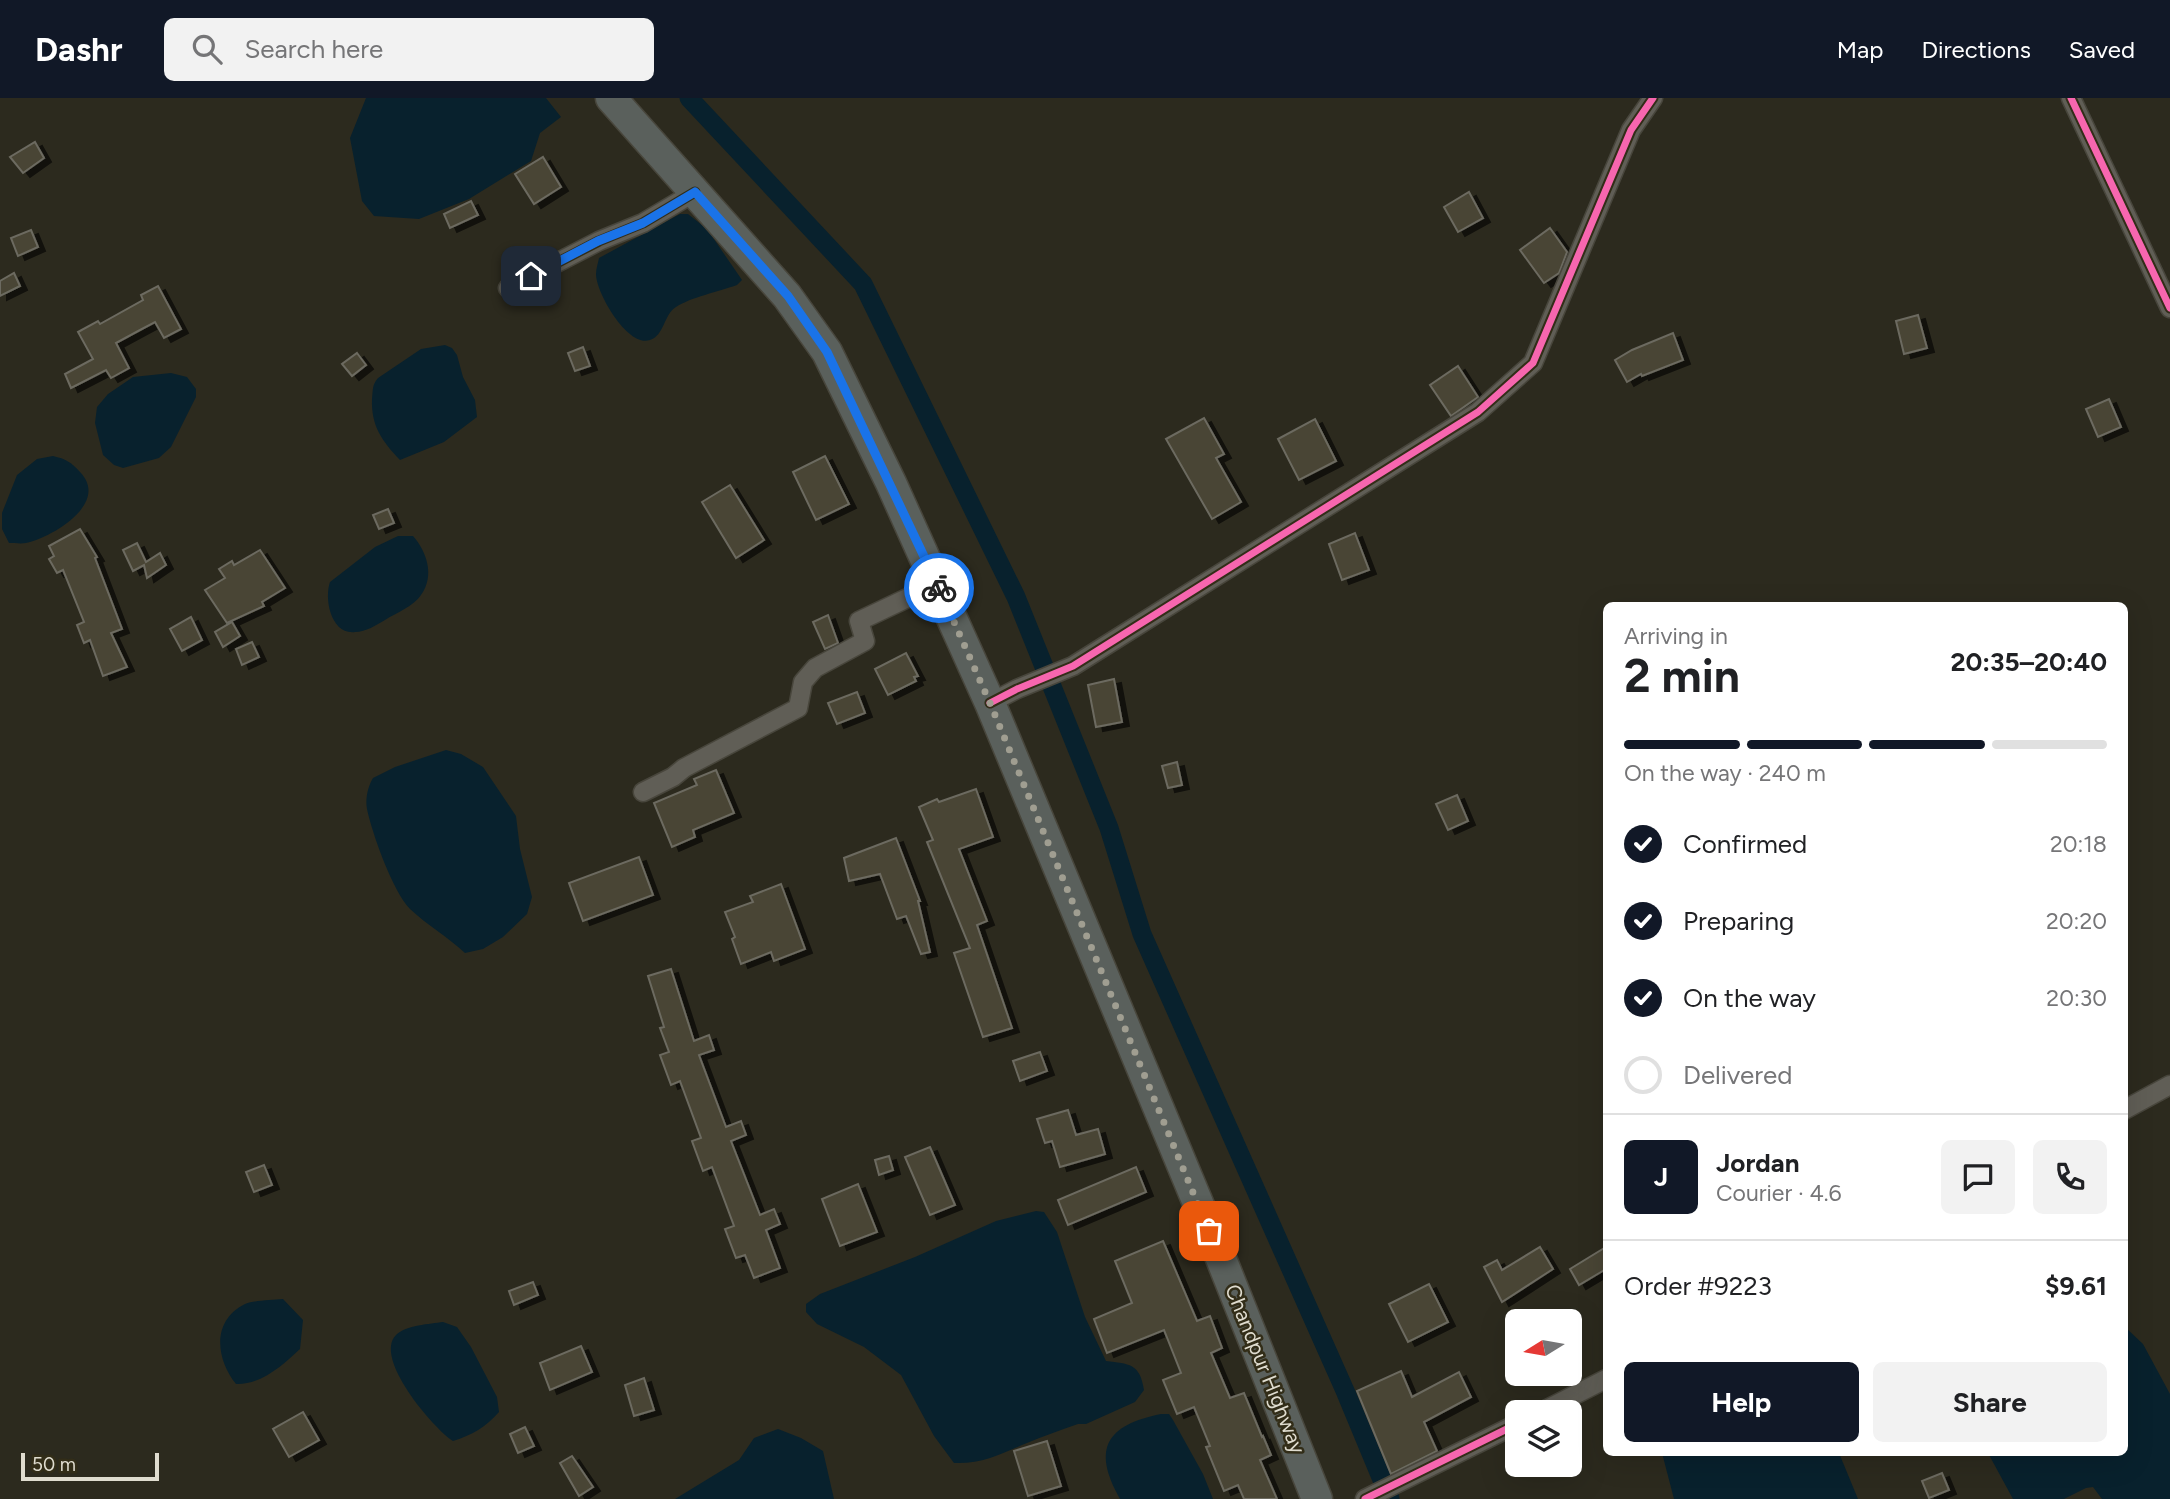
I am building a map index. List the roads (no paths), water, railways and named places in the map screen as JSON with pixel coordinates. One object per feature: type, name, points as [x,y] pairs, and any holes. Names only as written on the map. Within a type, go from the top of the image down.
[{"type":"main road","name":"Chandpur Highway","points":[[611,98],[788,296],[827,352],[990,703],[1220,1256],[1317,1499]]},
{"type":"street","points":[[990,703],[1073,666],[1478,412],[1533,363],[1631,130],[1653,98]]},
{"type":"street","points":[[2071,98],[2170,308]]},
{"type":"street","points":[[508,288],[598,241],[643,223],[695,192]]},
{"type":"street","points":[[643,792],[798,708],[803,682],[815,668],[865,641],[859,621],[937,584]]},
{"type":"street","points":[[2128,1108],[2170,1085]]},
{"type":"street","points":[[1565,1400],[1603,1381]]},
{"type":"street","points":[[1365,1499],[1505,1430]]},
{"type":"water","points":[[366,98],[546,98],[561,117],[540,133],[531,161],[469,199],[419,219],[374,216],[362,201],[350,138]]},
{"type":"water","points":[[680,214],[688,214],[707,229],[742,280],[737,285],[676,307],[655,338],[641,340],[623,328],[607,305],[597,283],[599,258]]},
{"type":"water","points":[[445,345],[452,348],[457,355],[463,377],[475,400],[477,417],[444,442],[400,460],[383,439],[373,417],[374,385],[378,378],[421,349]]},
{"type":"water","points":[[171,373],[187,377],[196,389],[196,397],[171,447],[159,458],[123,468],[114,465],[103,455],[95,423],[97,407],[108,394],[133,377]]},
{"type":"water","points":[[53,456],[71,463],[80,472],[87,484],[88,495],[83,507],[50,534],[26,543],[9,543],[2,529],[2,513],[17,475],[37,459]]},
{"type":"water","points":[[398,536],[413,536],[428,564],[428,580],[421,595],[409,606],[367,630],[355,632],[340,628],[329,606],[330,582],[375,547]]},
{"type":"water","points":[[446,750],[461,754],[483,767],[516,816],[520,849],[532,897],[527,914],[503,937],[483,949],[465,953],[403,901],[384,862],[366,805],[373,778],[395,767]]},
{"type":"water","points":[[1036,1211],[1044,1212],[1057,1232],[1085,1317],[1106,1361],[1132,1366],[1140,1374],[1144,1390],[1135,1402],[1086,1424],[1078,1424],[983,1460],[954,1463],[934,1436],[901,1375],[864,1347],[817,1324],[806,1312],[806,1304],[820,1294],[915,1257],[996,1221]]},
{"type":"water","points":[[283,1299],[303,1320],[300,1349],[263,1378],[236,1384],[221,1352],[220,1341],[226,1320],[245,1304]]},
{"type":"water","points":[[443,1322],[457,1327],[471,1347],[497,1397],[499,1412],[478,1430],[453,1441],[432,1422],[408,1392],[392,1359],[391,1346],[400,1332]]},
{"type":"water","points":[[2128,1330],[2143,1344],[2170,1394],[2170,1499],[2102,1499],[2093,1487],[2064,1499],[2013,1499],[1990,1456],[2128,1456]]},
{"type":"water","points":[[1169,1414],[1173,1420],[1203,1474],[1213,1499],[1120,1499],[1107,1466],[1109,1442],[1117,1432],[1128,1425]]},
{"type":"water","points":[[778,1429],[823,1451],[834,1499],[675,1499],[739,1460],[754,1438]]},
{"type":"water","points":[[1663,1456],[1840,1456],[1858,1499],[1674,1499]]},
{"type":"waterway","points":[[689,98],[863,284],[1016,597],[1109,828],[1142,934],[1346,1393],[1390,1499]]}]
